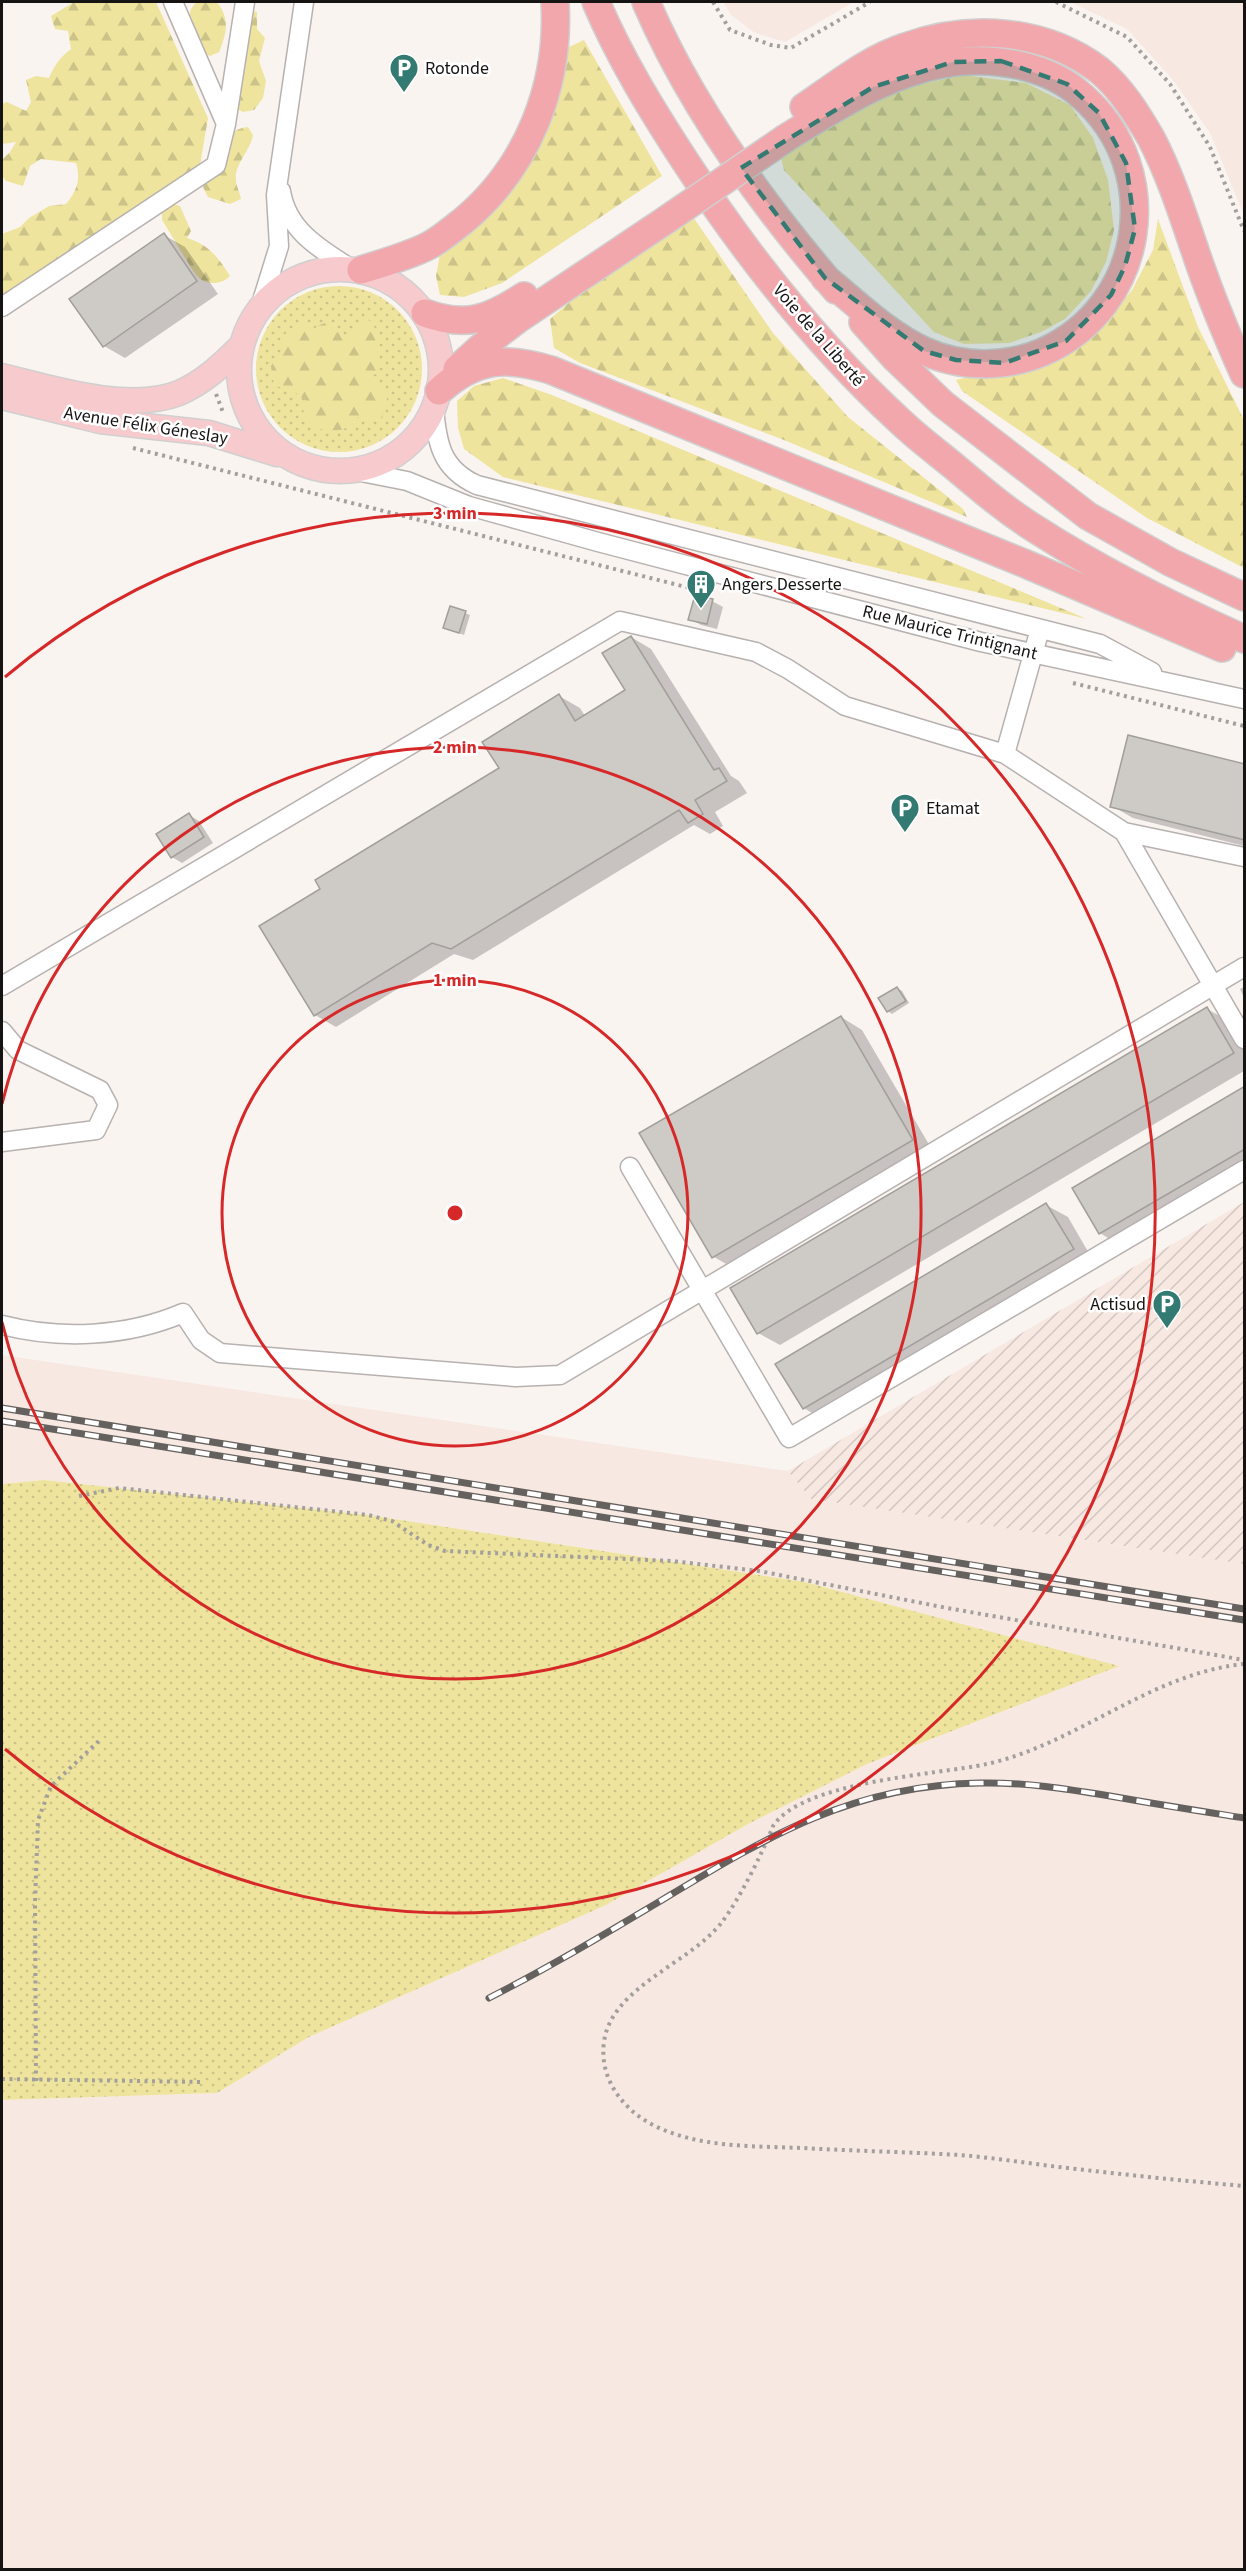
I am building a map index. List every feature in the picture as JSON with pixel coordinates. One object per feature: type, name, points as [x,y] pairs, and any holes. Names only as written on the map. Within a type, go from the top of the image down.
[{"type":"highway","points":[[356,269],[427,247],[476,210],[498,186],[523,150],[542,107],[555,53],[555,2]]},
{"type":"highway","name":"Voie de la Liberté","points":[[596,2],[612,40],[653,113],[713,205],[752,258],[835,356],[903,424],[999,503],[1036,530],[1131,586],[1245,639]]},
{"type":"highway","points":[[646,2],[678,66],[722,141],[760,196],[825,278],[895,358],[943,404],[1088,516],[1170,562],[1245,597]]},
{"type":"highway","points":[[437,399],[462,364],[518,319],[661,213],[781,132],[863,67],[903,47],[962,33],[1019,35],[1047,42],[1073,54],[1099,71],[1121,92],[1151,140],[1166,170],[1201,268],[1245,374]]},
{"type":"highway","points":[[781,132],[897,77],[953,62],[1001,61],[1050,76],[1067,84],[1082,96],[1099,113],[1114,135],[1132,183],[1135,229],[1125,266],[1111,295],[1098,312],[1066,341],[1027,359],[984,364],[956,360],[924,351],[886,327],[825,278]]},
{"type":"highway","points":[[425,313],[456,322],[473,321],[489,316],[661,213]]},
{"type":"highway","points":[[437,399],[461,372],[495,361],[516,362],[551,370],[1245,657]]},
{"type":"main road","points":[[356,269],[386,279],[407,294],[425,313],[436,338],[441,364],[437,399],[416,438],[389,459],[356,471],[321,470],[288,458],[263,438],[246,410],[238,378],[241,346],[249,324],[261,304],[286,283],[317,270],[356,269]]},
{"type":"main road","name":"Avenue Félix Géneslay","points":[[2,376],[91,395],[136,400],[157,399],[176,394],[212,374],[241,346]]},
{"type":"main road","name":"Avenue Félix Géneslay","points":[[2,397],[100,421],[209,433],[288,458]]},
{"type":"street","points":[[172,2],[226,124]]},
{"type":"street","points":[[2,307],[216,165],[226,124],[245,2]]},
{"type":"street","points":[[261,304],[279,246],[276,195],[304,2]]},
{"type":"street","points":[[279,180],[284,204],[303,235],[356,269]]},
{"type":"street","name":"Rue Maurice Trintignant","points":[[437,399],[437,440],[444,456],[462,478],[477,484],[1100,644],[1146,670],[1239,697]]},
{"type":"street","name":"Rue Maurice Trintignant","points":[[356,471],[407,481],[469,506],[598,542],[981,642],[1239,697]]},
{"type":"street","points":[[2,986],[620,621],[756,652],[788,669],[844,706],[1005,754],[1124,832],[1245,857]]},
{"type":"street","points":[[1005,754],[1040,629]]},
{"type":"street","points":[[1124,832],[1245,1039]]},
{"type":"street","points":[[2,1325],[64,1334],[123,1332],[163,1322],[183,1313],[201,1340],[219,1353],[516,1377],[560,1375],[1245,967]]},
{"type":"street","points":[[2,1032],[18,1050],[100,1089],[108,1106],[96,1130],[2,1142]]},
{"type":"street","points":[[630,1167],[789,1438],[1245,1170]]},
{"type":"path","points":[[713,2],[730,30],[771,45],[791,48],[870,2]]},
{"type":"path","points":[[1056,2],[1127,37],[1170,84],[1210,147],[1245,231]]},
{"type":"path","points":[[79,1496],[119,1488],[368,1515],[392,1521],[428,1545],[445,1551],[672,1562],[759,1572],[947,1608],[1245,1660]]},
{"type":"path","points":[[1245,1664],[1208,1671],[1153,1692],[1013,1757],[986,1764],[896,1776],[830,1793],[788,1810],[778,1818],[773,1826],[723,1921],[705,1941],[634,1993],[618,2008],[609,2024],[604,2042],[604,2063],[609,2084],[624,2104],[652,2125],[688,2138],[735,2145],[964,2156],[1153,2178],[1245,2186]]},
{"type":"path","points":[[36,2081],[35,1902],[38,1820],[51,1786],[101,1739]]},
{"type":"path","points":[[2,2079],[202,2082]]},
{"type":"highlighted area","points":[[1001,61],[1067,84],[1099,113],[1126,163],[1135,229],[1125,266],[1111,295],[1066,341],[1004,363],[956,360],[924,351],[825,278],[741,168],[873,87],[953,62]]},
{"type":"shaded area","points":[[723,2],[854,2],[785,42],[755,33],[731,15]]},
{"type":"shaded area","points":[[1070,2],[1244,2],[1244,215],[1210,133],[1173,80],[1127,29]]},
{"type":"shaded area","name":"Actisud","points":[[1244,1202],[1244,1564],[811,1499],[788,1471]]},
{"type":"shaded area","points":[[2,1355],[788,1471],[811,1499],[1244,1564],[1244,2569],[2,2569],[2,2100],[217,2093],[309,2037],[606,1905],[750,1823],[867,1764],[1118,1666],[805,1582],[368,1515],[44,1480],[2,1484]]},
{"type":"green space","points":[[74,2],[156,2],[208,118],[200,165],[2,297],[2,234],[20,227],[29,218],[49,206],[66,204],[77,185],[76,163],[41,159],[30,166],[23,186],[6,181],[2,176],[2,160],[16,142],[2,144],[2,104],[7,102],[26,111],[31,102],[26,80],[36,76],[49,78],[58,62],[71,49],[68,31],[55,29],[51,16]]},
{"type":"green space","points":[[196,2],[217,2],[224,14],[226,26],[222,45],[219,52],[210,56],[200,51],[187,24],[191,9]]},
{"type":"green space","points":[[249,10],[257,12],[257,29],[265,38],[259,61],[266,81],[263,98],[254,110],[243,112],[235,108]]},
{"type":"green space","points":[[584,40],[662,176],[502,283],[464,297],[440,295],[436,276],[440,254],[521,167],[557,104],[569,47]]},
{"type":"green space","points":[[963,75],[1026,83],[1070,105],[1093,138],[1108,180],[1114,230],[1106,262],[1091,291],[1065,319],[1041,332],[1009,343],[964,344],[934,332],[784,170],[780,152],[904,88]]},
{"type":"green space","points":[[248,127],[253,135],[236,174],[241,199],[230,204],[208,197],[203,187],[219,149],[231,134],[238,129]]},
{"type":"green space","points":[[171,203],[180,206],[191,231],[187,238],[212,252],[230,276],[227,279],[211,283],[203,281],[195,274],[162,220],[162,209]]},
{"type":"green space","points":[[691,214],[773,333],[848,417],[963,509],[967,517],[784,440],[580,363],[554,348],[550,319],[585,289]]},
{"type":"green space","points":[[1158,219],[1198,327],[1244,420],[1244,568],[1147,518],[962,391],[956,380],[1050,357],[1094,336],[1132,290],[1153,250]]},
{"type":"green space","points":[[339,286],[371,293],[385,300],[397,311],[408,323],[415,337],[422,369],[415,401],[408,415],[397,427],[385,438],[371,445],[339,452],[307,445],[293,438],[281,427],[270,415],[263,401],[256,369],[263,337],[270,323],[281,311],[293,300],[307,293]]},
{"type":"green space","points":[[369,320],[380,340],[376,353],[380,363],[378,373],[371,376],[385,390],[387,400],[381,418],[358,417],[350,426],[341,430],[318,429],[307,418],[303,410],[306,401],[296,393],[274,385],[271,366],[282,349],[279,341],[288,331],[303,323],[313,331],[317,326],[325,323],[343,336]]},
{"type":"green space","points":[[503,378],[552,395],[1087,619],[503,477],[464,449],[458,428],[457,401],[474,386]]},
{"type":"green space","points":[[44,1480],[368,1515],[805,1582],[1119,1666],[867,1764],[750,1823],[606,1905],[309,2037],[217,2093],[2,2100],[2,1484]]},
{"type":"building","points":[[164,233],[197,281],[103,347],[69,299]]},
{"type":"building","name":"Angers Desserte","points":[[695,595],[713,599],[707,624],[688,620]]},
{"type":"building","points":[[450,606],[466,611],[459,633],[443,628]]},
{"type":"building","points":[[631,636],[714,770],[719,768],[727,781],[695,800],[703,814],[688,823],[679,810],[451,949],[432,943],[314,1016],[259,926],[320,889],[315,880],[499,768],[482,742],[559,694],[575,721],[625,690],[602,653]]},
{"type":"building","points":[[1128,735],[1245,764],[1245,840],[1110,807]]},
{"type":"building","points":[[189,813],[204,837],[171,858],[156,834]]},
{"type":"building","points":[[897,987],[906,1001],[887,1012],[878,998]]},
{"type":"building","points":[[1207,1007],[1234,1053],[757,1334],[730,1288]]},
{"type":"building","points":[[841,1016],[913,1140],[712,1258],[639,1133]]},
{"type":"building","points":[[1245,1086],[1245,1149],[1099,1234],[1072,1188]]},
{"type":"building","points":[[1046,1203],[1074,1249],[803,1409],[775,1364]]},
{"type":"railway","points":[[2,1408],[1244,1609]]},
{"type":"railway","points":[[2,1421],[1244,1620]]},
{"type":"railway","points":[[489,1998],[555,1963],[738,1855],[775,1836],[851,1804],[891,1793],[934,1786],[980,1783],[1013,1784],[1078,1791],[1244,1818]]},
{"type":"place","name":"Rotonde","points":[[404,94]]},
{"type":"place","name":"Angers Desserte","points":[[701,610]]},
{"type":"place","name":"Etamat","points":[[905,834]]},
{"type":"place","name":"Actisud","points":[[1167,1330]]}]
